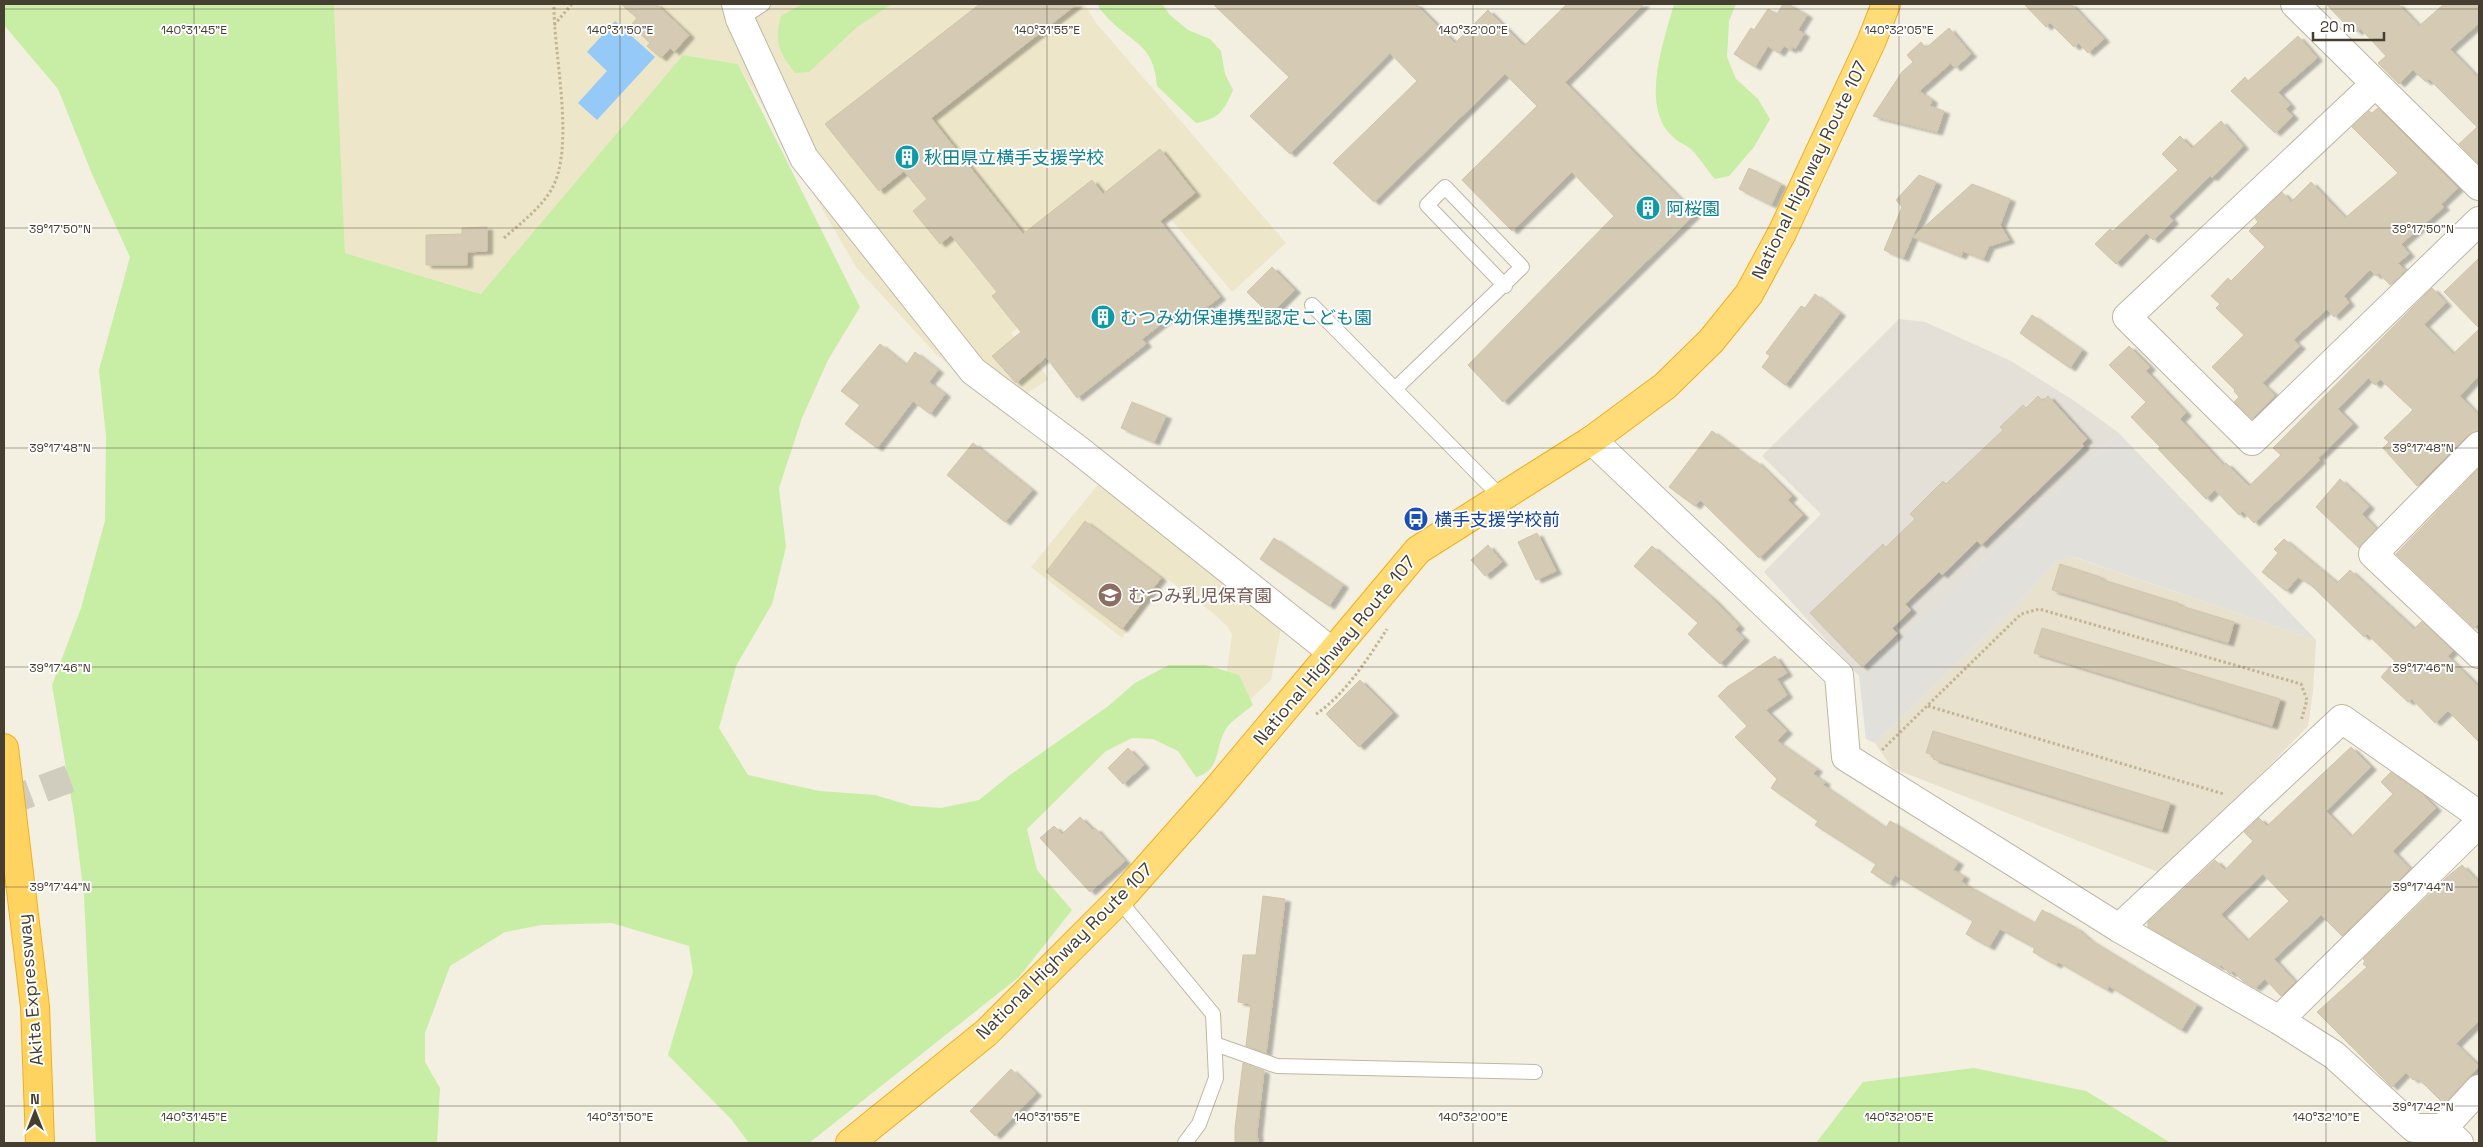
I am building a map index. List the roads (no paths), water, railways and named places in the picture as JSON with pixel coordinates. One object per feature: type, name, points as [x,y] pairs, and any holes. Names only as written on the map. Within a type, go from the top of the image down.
[{"type":"highway","name":"National Highway Route 107","points":[[850,1143],[986,1033],[1119,900],[1213,794],[1418,550],[1592,440],[1665,386],[1711,340],[1749,294],[1782,233],[1872,40],[1886,4]]},
{"type":"highway","name":"Akita Expressway","points":[[4,748],[35,1008],[40,1143]]},
{"type":"street","points":[[2295,4],[2479,186]]},
{"type":"street","points":[[738,11],[804,158],[973,371],[1106,472],[1332,652]]},
{"type":"street","points":[[2375,84],[2127,317],[2252,441],[2479,220]]},
{"type":"street","points":[[1592,440],[1839,675],[1846,757],[2119,928],[2279,1020],[2334,1054],[2414,1128],[2451,1136],[2479,1089]]},
{"type":"street","points":[[2479,446],[2373,554],[2479,654]]},
{"type":"street","points":[[2119,928],[2342,719],[2479,815]]},
{"type":"street","points":[[2279,1020],[2479,823]]},
{"type":"lane","points":[[738,11],[763,4]]},
{"type":"lane","points":[[1395,389],[1505,286],[1522,267],[1445,187],[1427,205],[1505,286]]},
{"type":"lane","points":[[1312,305],[1501,497]]},
{"type":"lane","points":[[1119,900],[1213,1014],[1216,1078],[1198,1124],[1185,1143]]},
{"type":"lane","points":[[1215,1044],[1277,1066],[1535,1072]]},
{"type":"water","points":[[615,21],[655,57],[597,120],[578,103],[607,71],[587,52]]},
{"type":"tunnel","points":[[4,803],[82,774]]},
{"type":"place","name":"秋田県立横手支援学校","points":[[907,157]]},
{"type":"place","name":"阿桜園","points":[[1648,208]]},
{"type":"place","name":"むつみ幼保連携型認定こども園","points":[[1103,317]]},
{"type":"place","name":"横手支援学校前","points":[[1416,519]]},
{"type":"place","name":"むつみ乳児保育園","points":[[1110,595]]}]
